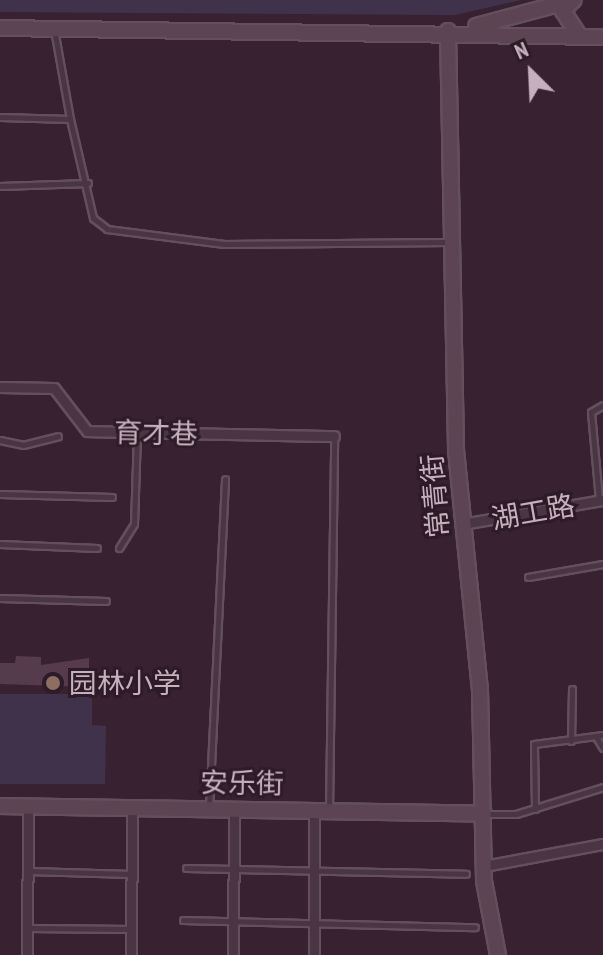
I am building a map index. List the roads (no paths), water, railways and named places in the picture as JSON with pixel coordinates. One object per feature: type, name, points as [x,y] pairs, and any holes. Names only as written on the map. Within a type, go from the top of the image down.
[{"type":"street","points":[[448,31],[574,0]]},
{"type":"street","points":[[574,0],[563,11],[578,34]]},
{"type":"street","points":[[0,28],[448,31],[603,37]]},
{"type":"street","name":"常青街","points":[[448,31],[451,242],[462,524],[480,689],[484,866],[498,955]]},
{"type":"street","name":"育才巷","points":[[0,387],[54,388],[87,431],[334,436]]},
{"type":"street","name":"湖工路","points":[[462,524],[601,500]]},
{"type":"street","name":"安乐街","points":[[0,806],[484,814]]},
{"type":"street","points":[[27,955],[28,807]]},
{"type":"street","points":[[131,955],[132,808]]},
{"type":"street","points":[[233,955],[234,809]]},
{"type":"street","points":[[314,955],[314,871],[322,811]]},
{"type":"street","points":[[484,866],[603,844]]},
{"type":"lane","points":[[54,29],[70,119],[88,183],[93,218],[107,229],[224,244],[451,242]]},
{"type":"lane","points":[[0,117],[70,119]]},
{"type":"lane","points":[[0,186],[88,183]]},
{"type":"lane","points":[[601,500],[591,412],[603,405]]},
{"type":"lane","points":[[119,548],[134,524],[137,432]]},
{"type":"lane","points":[[0,440],[23,445],[58,436]]},
{"type":"lane","points":[[322,811],[334,436]]},
{"type":"lane","points":[[594,447],[603,445]]},
{"type":"lane","points":[[209,808],[225,479]]},
{"type":"lane","points":[[0,494],[112,497]]},
{"type":"lane","points":[[0,544],[97,548]]},
{"type":"lane","points":[[528,577],[603,564]]},
{"type":"lane","points":[[0,598],[106,601]]},
{"type":"lane","points":[[571,741],[572,689]]},
{"type":"lane","points":[[535,809],[534,744],[600,736],[603,748]]},
{"type":"lane","points":[[484,814],[535,809],[603,787]]},
{"type":"lane","points":[[186,868],[466,874]]},
{"type":"lane","points":[[28,870],[132,874]]},
{"type":"lane","points":[[183,920],[475,927]]},
{"type":"lane","points":[[27,928],[131,929]]},
{"type":"place","name":"园林小学","points":[[53,683]]}]
